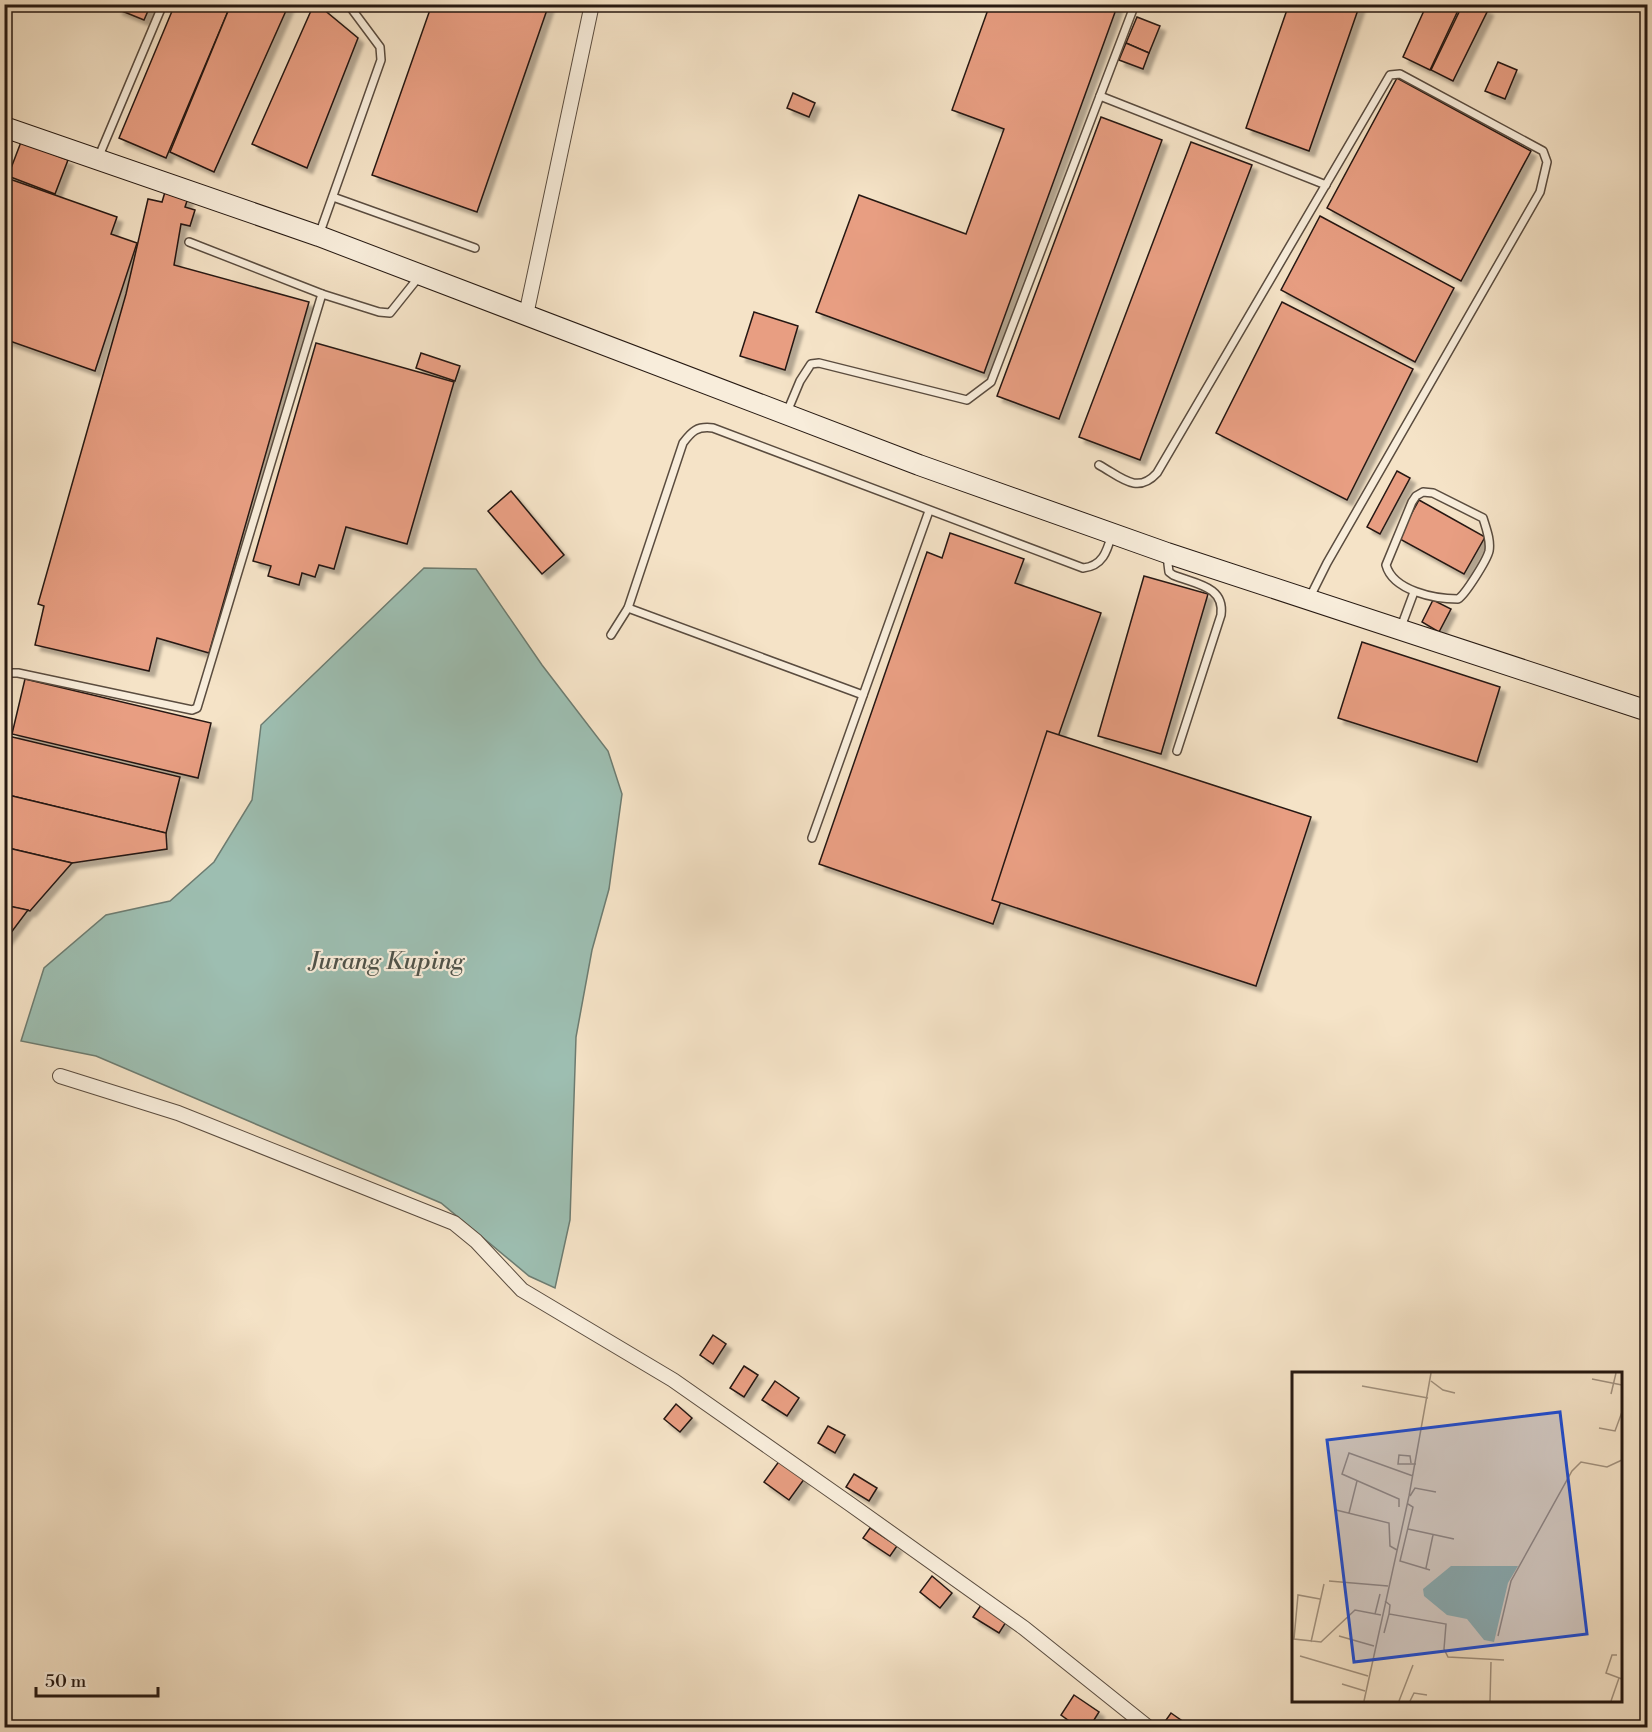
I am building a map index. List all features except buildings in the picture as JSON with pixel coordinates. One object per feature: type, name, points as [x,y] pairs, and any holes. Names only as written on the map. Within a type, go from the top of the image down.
[{"type":"street","points":[[526,315],[592,4]]},
{"type":"street","points":[[4,127],[319,236],[919,465],[1167,553],[1647,711]]},
{"type":"street","points":[[60,1076],[178,1113],[454,1223],[476,1241],[522,1290],[673,1380],[1024,1628],[1149,1728]]},
{"type":"lane","points":[[98,159],[163,4]]},
{"type":"lane","points":[[319,236],[381,60],[380,47],[348,4]]},
{"type":"lane","points":[[786,413],[800,381],[811,364],[819,363],[967,400],[991,382],[1135,4]]},
{"type":"lane","points":[[1099,465],[1135,484],[1144,484],[1157,473],[1390,75],[1400,74],[1543,151],[1547,162],[1540,192],[1327,563],[1309,599]]},
{"type":"lane","points":[[1100,96],[1326,185]]},
{"type":"lane","points":[[333,197],[475,248]]},
{"type":"lane","points":[[189,242],[322,294],[379,312],[390,313],[420,275]]},
{"type":"lane","points":[[4,673],[18,673],[192,710],[197,708],[322,294]]},
{"type":"lane","points":[[611,635],[628,608],[683,443],[691,432],[701,427],[712,428],[1083,568],[1093,567],[1105,556],[1112,533]]},
{"type":"lane","points":[[1423,492],[1433,493],[1483,518],[1489,553],[1462,597],[1448,599],[1414,592],[1391,576],[1386,565],[1416,496],[1423,492]]},
{"type":"lane","points":[[812,838],[928,511]]},
{"type":"lane","points":[[1167,553],[1169,572],[1215,592],[1222,604],[1221,615],[1177,751]]},
{"type":"lane","points":[[1400,629],[1414,592]]},
{"type":"lane","points":[[628,608],[863,695]]},
{"type":"water","name":"Jurang Kuping","points":[[424,568],[476,569],[542,665],[608,751],[622,794],[609,889],[592,950],[576,1037],[570,1220],[555,1288],[529,1276],[441,1203],[96,1056],[21,1041],[44,968],[106,915],[170,901],[214,862],[252,800],[261,725]]}]
